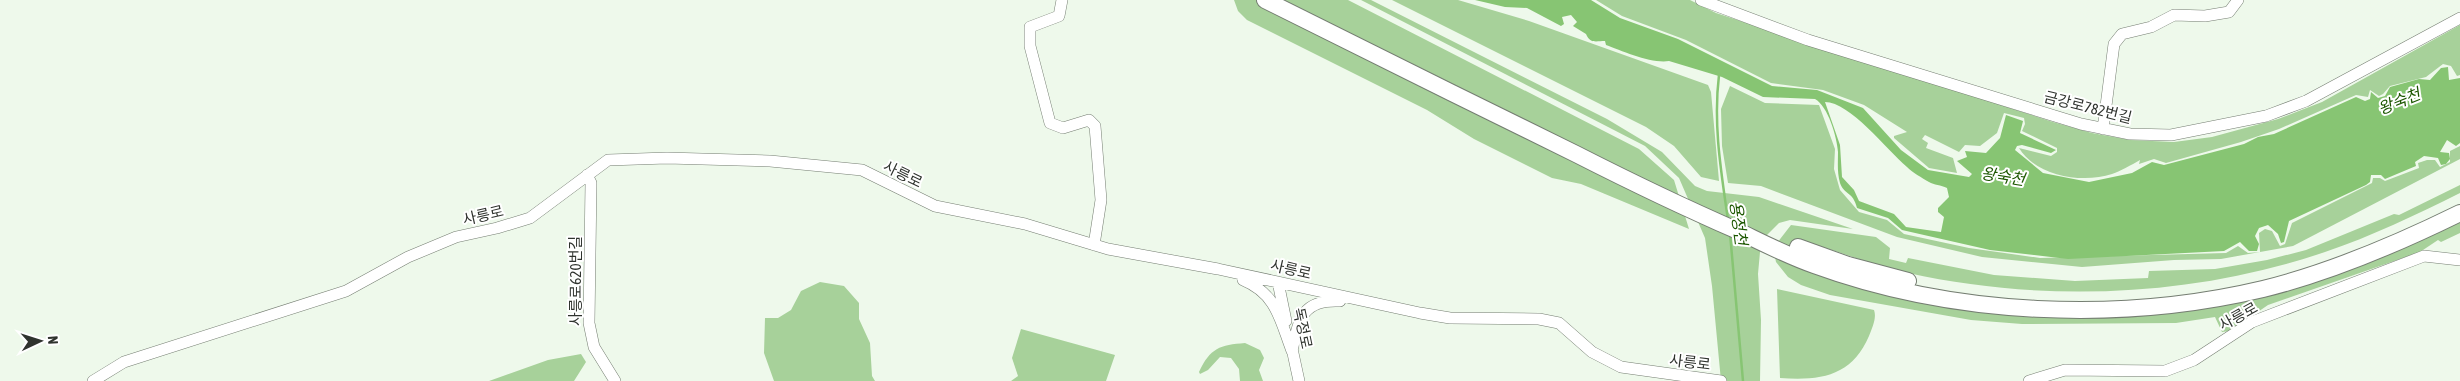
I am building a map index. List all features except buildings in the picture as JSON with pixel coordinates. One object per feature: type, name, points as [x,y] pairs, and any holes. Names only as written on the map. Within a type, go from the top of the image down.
[{"type":"highway","points":[[1266,0],[1661,191],[1798,253],[1878,285],[1964,302],[2016,308],[2079,310],[2208,300],[2264,288],[2330,269],[2379,251],[2460,212]]},
{"type":"highway","points":[[1289,0],[1661,191]]},
{"type":"highway","points":[[1798,253],[1903,280],[1965,292],[2030,298],[2142,297],[2254,280],[2318,262],[2370,244],[2460,201]]},
{"type":"street","points":[[1062,0],[1059,16],[1030,27],[1030,46],[1050,123],[1063,128],[1089,120],[1095,126],[1101,200],[1094,245]]},
{"type":"street","name":"금강로782번길","points":[[1701,0],[1808,40],[2103,130],[2130,134],[2171,135],[2266,116],[2306,101],[2460,18]]},
{"type":"street","points":[[2103,130],[2114,44],[2122,34],[2150,26],[2174,15],[2205,16],[2229,12],[2238,0]]},
{"type":"street","name":"사릉로","points":[[93,381],[124,362],[346,291],[408,257],[456,237],[530,218],[608,160],[667,158],[770,161],[862,170],[934,206],[1024,224],[1094,245],[1450,318],[1539,318],[1559,323],[1592,352],[1620,367],[1718,381]]},
{"type":"street","name":"사릉로620번길","points":[[587,175],[590,183],[589,323],[594,347],[615,381]]},
{"type":"street","name":"사릉로","points":[[2028,381],[2065,370],[2164,371],[2194,360],[2252,322],[2424,256],[2460,260]]},
{"type":"street","points":[[1218,269],[1255,284],[1267,294],[1292,351]]},
{"type":"street","name":"독정로","points":[[1278,282],[1299,381]]},
{"type":"street","points":[[1292,351],[1300,319],[1311,306],[1324,301],[1372,303]]},
{"type":"shaded area","points":[[1234,0],[1348,0],[1639,149],[1674,180],[1689,229],[1581,184],[1552,178],[1474,139],[1427,110],[1247,20],[1238,11]]},
{"type":"shaded area","points":[[1361,0],[1371,0],[1607,119],[1662,152],[1695,186],[1707,191],[1759,197],[1853,229],[1790,220],[1779,223],[1761,241],[1758,274],[1761,320],[1760,381],[1721,381],[1712,286],[1705,238],[1679,178],[1645,146]]},
{"type":"shaded area","points":[[1392,0],[1458,0],[1529,21],[1708,85],[1711,92],[1719,181],[1701,177],[1674,146],[1646,127]]},
{"type":"shaded area","points":[[1596,0],[1690,0],[1716,13],[2053,122],[2092,133],[2130,140],[2174,142],[2212,137],[2278,119],[2322,102],[2460,25],[2460,75],[2457,76],[2451,66],[2443,64],[2426,77],[2390,86],[2379,96],[2370,90],[2368,97],[2356,95],[2279,129],[2241,142],[2166,163],[2154,159],[2139,164],[2140,160],[2122,170],[2100,177],[2074,178],[2048,171],[2036,165],[2019,148],[2051,156],[2057,152],[2057,148],[2022,131],[2025,124],[2024,118],[2004,113],[1997,133],[1980,146],[1965,145],[1959,152],[1925,135],[1922,139],[1928,143],[1926,148],[1953,158],[1957,173],[1929,168],[1894,138],[1894,136],[1907,132],[1864,105],[1823,90],[1771,83],[1686,40],[1622,16]]},
{"type":"shaded area","points":[[1730,86],[1765,103],[1819,105],[1835,149],[1834,169],[1840,190],[1859,212],[1887,220],[1904,234],[1969,248],[2040,258],[2226,253],[2238,246],[2248,253],[2260,252],[2221,259],[2174,260],[2082,267],[1982,257],[1897,237],[1761,186],[1728,183],[1722,146],[1721,109]]},
{"type":"shaded area","points":[[2460,146],[2460,159],[2293,246],[2260,252],[2259,233],[2265,229],[2272,231],[2280,246],[2285,244],[2292,223],[2372,183],[2373,178],[2380,178],[2385,181],[2419,168],[2418,163],[2427,160],[2435,160],[2440,167],[2450,162],[2450,151]]},
{"type":"shaded area","points":[[2460,185],[2460,193],[2377,232],[2325,252],[2275,267],[2171,286],[2118,291],[2065,291],[2012,289],[1960,283],[1895,270],[1803,241],[1794,266],[1869,289],[1986,313],[2287,290],[2369,263],[2460,222],[2460,233],[2441,242],[2438,240],[2420,252],[2268,305],[2230,331],[2222,332],[2215,317],[2176,323],[2022,324],[1971,320],[1830,295],[1801,285],[1788,277],[1776,262],[1774,252],[1777,243],[1791,225],[1876,237],[1890,248],[1889,259],[1906,263],[1908,258],[1994,275],[2075,281],[2148,278],[2149,271],[2215,269],[2267,260],[2306,250],[2394,214],[2399,215]]},
{"type":"shaded area","points":[[820,282],[844,286],[859,303],[859,319],[870,343],[872,376],[875,381],[774,381],[764,353],[765,318],[778,318],[791,310],[801,291]]},
{"type":"shaded area","points":[[1777,289],[1874,310],[1875,320],[1869,336],[1854,360],[1844,368],[1822,377],[1780,378]]},
{"type":"shaded area","points":[[1021,329],[1115,355],[1106,381],[1011,381],[1018,376],[1012,358]]},
{"type":"shaded area","points":[[1245,343],[1260,350],[1264,358],[1259,370],[1263,381],[1240,381],[1239,369],[1231,358],[1220,357],[1208,370],[1200,374],[1199,372],[1207,358],[1217,349]]},
{"type":"shaded area","points":[[581,354],[586,362],[574,381],[489,381],[548,360]]},
{"type":"water","name":"왕숙천","points":[[1475,0],[1591,0],[1620,18],[1678,39],[1772,86],[1817,90],[1863,108],[1901,150],[1928,170],[1969,177],[1972,174],[1957,161],[1967,157],[1965,151],[1986,153],[2000,138],[2006,115],[2023,121],[2020,133],[2056,150],[2051,153],[2022,145],[2017,146],[2015,150],[2043,173],[2089,182],[2132,173],[2152,162],[2164,165],[2244,144],[2258,137],[2274,134],[2356,97],[2365,101],[2370,99],[2371,92],[2378,98],[2385,96],[2390,87],[2419,79],[2430,80],[2441,68],[2448,67],[2449,80],[2460,78],[2460,143],[2456,146],[2447,140],[2440,152],[2449,153],[2450,159],[2446,164],[2441,165],[2438,158],[2424,156],[2415,162],[2416,166],[2385,179],[2381,175],[2371,175],[2370,182],[2366,185],[2289,221],[2284,242],[2281,243],[2278,234],[2268,225],[2259,228],[2255,236],[2259,244],[2257,251],[2249,251],[2240,242],[2224,251],[2068,259],[1990,250],[1902,230],[1888,218],[1857,208],[1851,196],[1840,183],[1834,130],[1824,108],[1815,99],[1763,97],[1722,77],[1669,61],[1654,61],[1637,56],[1606,45],[1605,41],[1591,41],[1586,34],[1573,26],[1577,22],[1571,15],[1562,17],[1564,24],[1561,26],[1527,8],[1505,7]],"holes":[[[1825,102],[1835,104],[1868,128],[1912,171],[1931,183],[1947,188],[1949,197],[1938,208],[1938,212],[1944,217],[1941,232],[1906,227],[1894,214],[1859,201],[1854,190],[1842,177],[1840,145]]]},
{"type":"waterway","name":"용정천","points":[[1719,75],[1717,129],[1728,220]]},
{"type":"waterway","name":"용정천","points":[[1730,233],[1743,381]]}]
